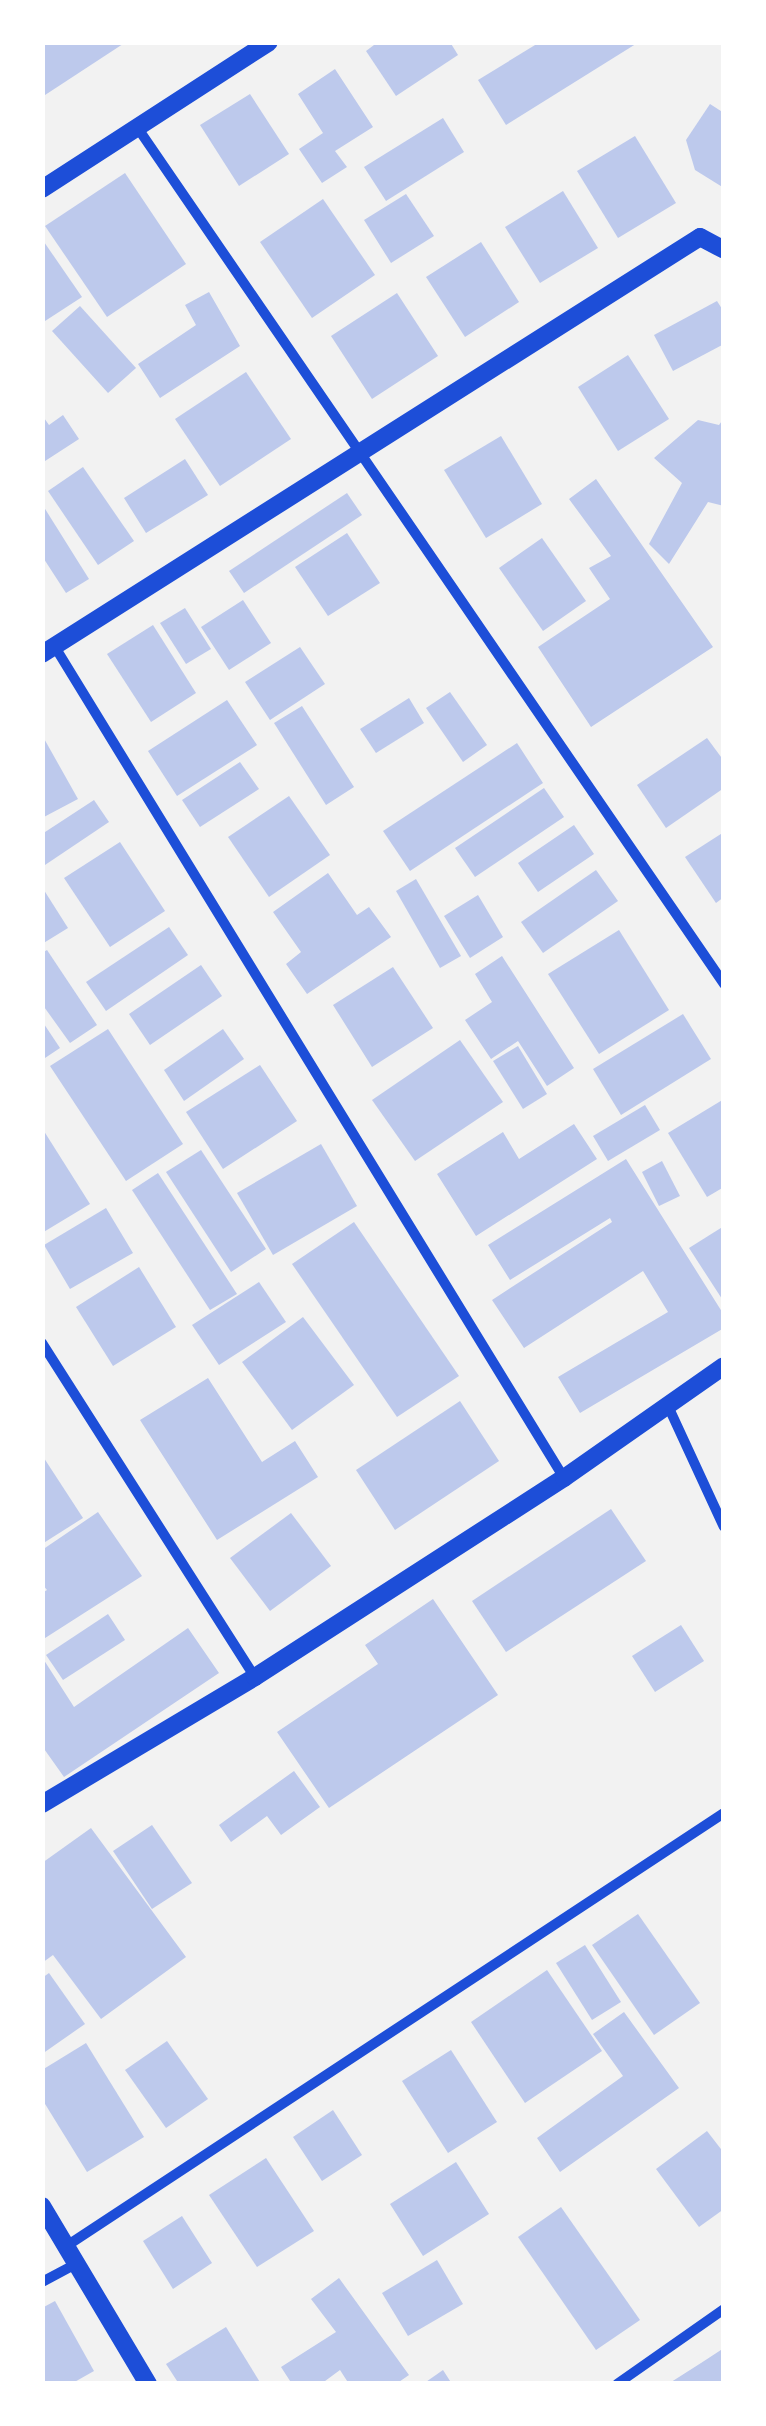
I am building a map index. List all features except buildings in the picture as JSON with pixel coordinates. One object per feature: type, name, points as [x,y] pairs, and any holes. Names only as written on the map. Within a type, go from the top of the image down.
[{"type":"street","points":[[42,189],[270,42]]},
{"type":"street","points":[[138,126],[724,984]]},
{"type":"street","points":[[564,1478],[48,650],[700,237],[724,250]]},
{"type":"street","points":[[42,1343],[255,1677]]},
{"type":"street","points":[[42,1804],[255,1677],[564,1478],[724,1366]]},
{"type":"street","points":[[668,1406],[724,1527]]},
{"type":"street","points":[[65,2247],[724,1814]]},
{"type":"street","points":[[42,2206],[148,2384]]},
{"type":"street","points":[[42,2282],[76,2264]]},
{"type":"street","points":[[617,2384],[724,2309]]}]
